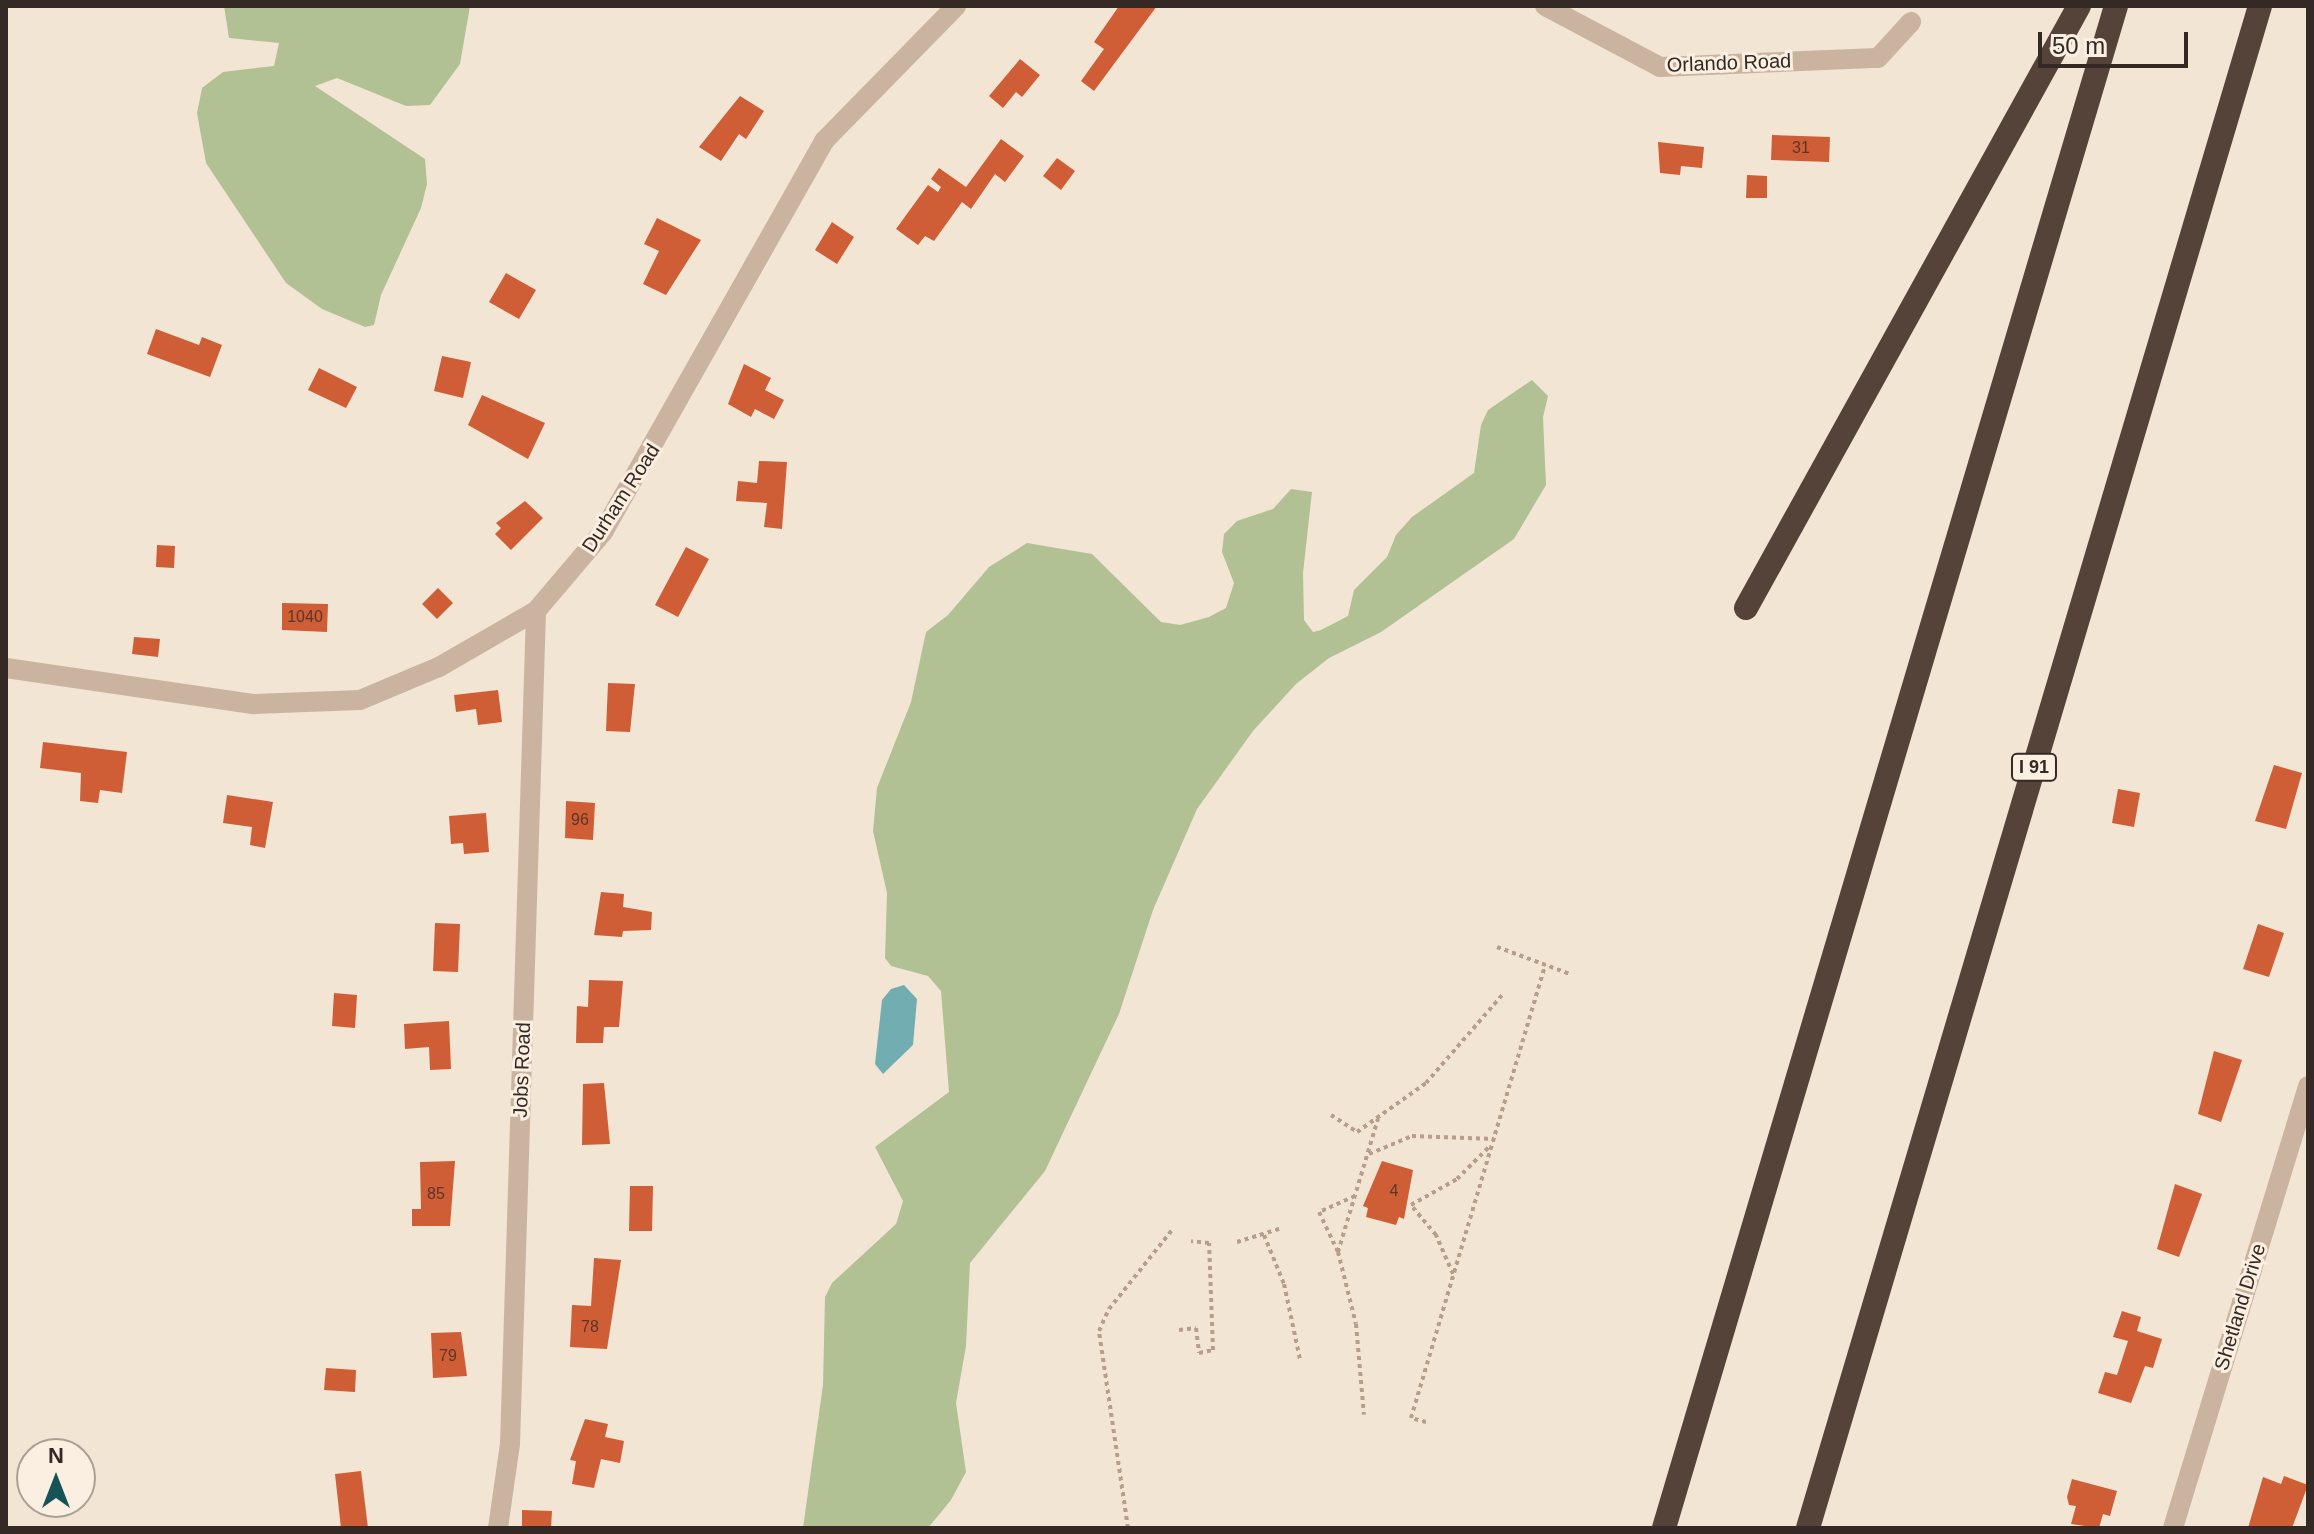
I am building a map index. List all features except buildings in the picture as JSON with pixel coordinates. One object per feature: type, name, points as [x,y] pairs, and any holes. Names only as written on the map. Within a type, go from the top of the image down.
[{"type":"highway","points":[[1746,608],[2079,6]]},
{"type":"highway","points":[[1664,1528],[2116,6]]},
{"type":"highway","name":"I 91","points":[[1808,1528],[2260,6]]},
{"type":"street","name":"Durham Road","points":[[6,668],[254,704],[360,700],[439,667],[536,611],[603,532],[824,141],[956,6]]},
{"type":"street","name":"Orlando Road","points":[[1545,6],[1660,67],[1878,58],[1911,22]]},
{"type":"street","name":"Jobs Road","points":[[498,1528],[510,1444],[536,611]]},
{"type":"street","name":"Shetland Drive","points":[[2173,1528],[2308,1086]]},
{"type":"path","points":[[1497,947],[1570,974]]},
{"type":"path","points":[[1426,1422],[1411,1418],[1545,965]]},
{"type":"path","points":[[1331,1115],[1357,1132],[1379,1117],[1426,1083],[1467,1043],[1503,994]]},
{"type":"path","points":[[1338,1252],[1379,1117]]},
{"type":"path","points":[[1367,1155],[1412,1136],[1493,1142]]},
{"type":"path","points":[[1454,1275],[1446,1268],[1436,1235],[1411,1205],[1457,1179],[1493,1142]]},
{"type":"path","points":[[1355,1196],[1319,1212],[1338,1252],[1356,1324],[1364,1415]]},
{"type":"path","points":[[1237,1242],[1282,1228]]},
{"type":"path","points":[[1128,1528],[1099,1331],[1109,1309],[1172,1230]]},
{"type":"path","points":[[1264,1235],[1284,1284],[1300,1359]]},
{"type":"path","points":[[1179,1330],[1196,1328],[1199,1353],[1213,1350],[1209,1243],[1191,1241]]},
{"type":"green space","points":[[224,6],[470,6],[460,64],[430,105],[406,106],[337,78],[315,86],[425,159],[427,184],[421,208],[381,295],[374,325],[365,327],[322,309],[286,283],[206,163],[197,113],[202,88],[223,72],[274,66],[279,43],[229,38]]},
{"type":"green space","points":[[1532,380],[1548,396],[1543,417],[1546,485],[1514,539],[1381,632],[1329,658],[1296,684],[1253,731],[1197,809],[1153,910],[1119,1014],[1045,1171],[970,1263],[966,1346],[956,1403],[966,1472],[951,1500],[928,1528],[803,1528],[823,1385],[825,1297],[832,1283],[896,1224],[903,1201],[875,1147],[949,1092],[941,991],[928,976],[891,966],[885,958],[887,893],[873,831],[877,788],[911,702],[926,632],[948,615],[989,567],[1027,543],[1092,554],[1161,622],[1180,625],[1209,617],[1226,608],[1234,583],[1222,552],[1224,534],[1237,521],[1273,509],[1291,489],[1312,492],[1303,573],[1304,620],[1313,632],[1321,630],[1348,616],[1354,590],[1387,557],[1396,535],[1412,517],[1474,473],[1481,425],[1488,410]]},
{"type":"water","points":[[904,985],[917,999],[913,1045],[883,1074],[875,1064],[882,1000],[891,989]]}]
